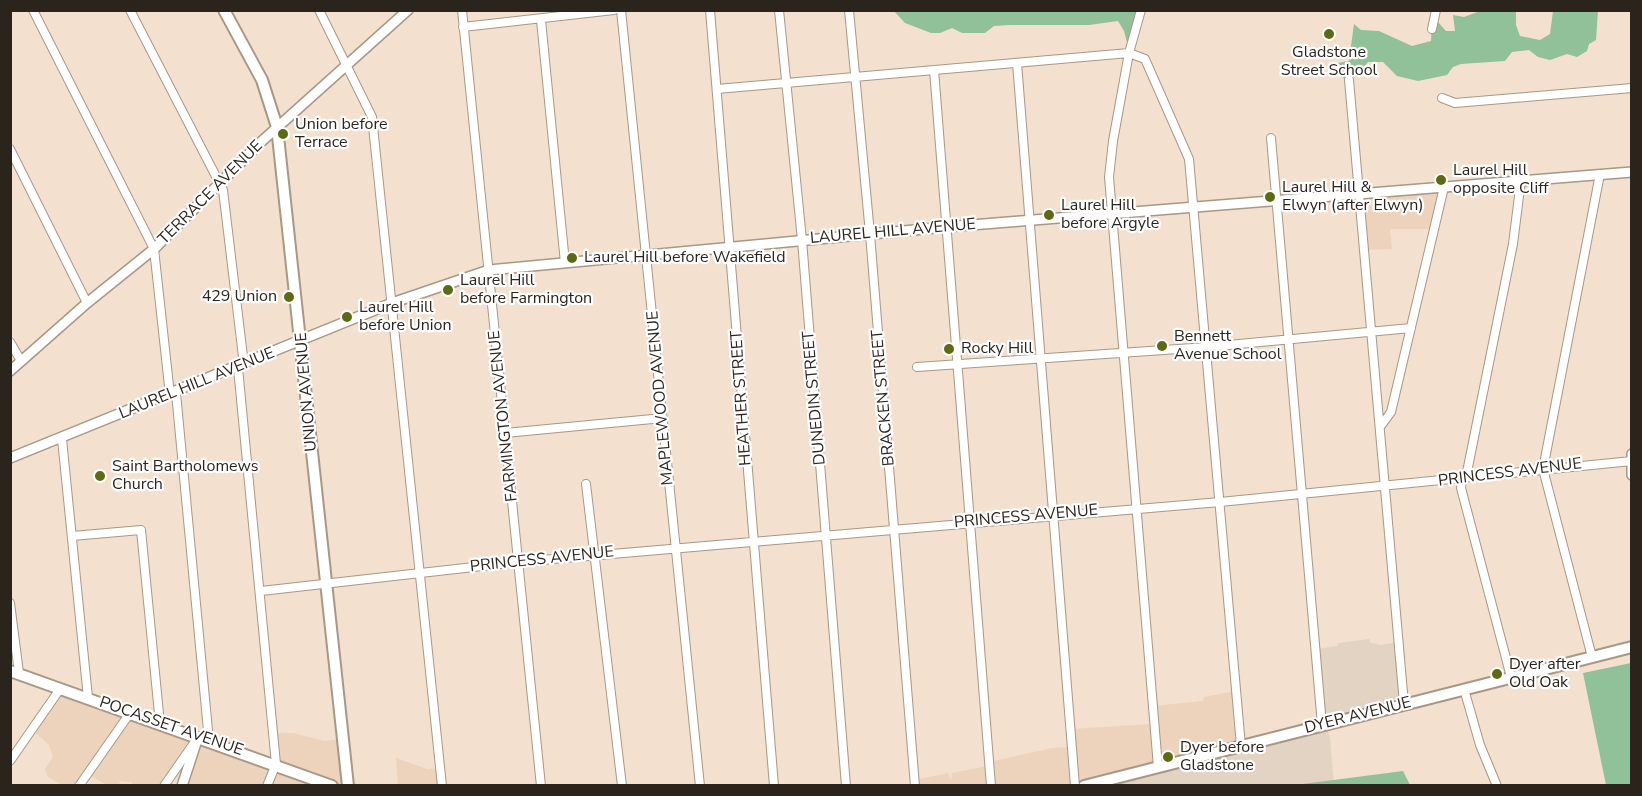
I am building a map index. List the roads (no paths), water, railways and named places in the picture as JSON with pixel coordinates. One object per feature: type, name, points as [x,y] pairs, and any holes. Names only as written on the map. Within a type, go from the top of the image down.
[{"type":"main road","name":"UNION AVENUE","points":[[224,10],[262,80],[277,127],[302,341],[348,786]]},
{"type":"main road","name":"DYER AVENUE","points":[[1084,786],[1632,647]]},
{"type":"main road","name":"POCASSET AVENUE","points":[[15,672],[332,786]]},
{"type":"street","points":[[33,10],[154,249],[173,394],[209,741]]},
{"type":"street","points":[[130,10],[220,183],[241,366],[276,764],[267,786]]},
{"type":"street","points":[[319,10],[372,117],[442,786]]},
{"type":"street","name":"TERRACE AVENUE","points":[[10,371],[87,303],[154,249],[277,127],[408,10]]},
{"type":"street","name":"FARMINGTON AVENUE","points":[[462,10],[542,786]]},
{"type":"street","points":[[463,27],[614,10]]},
{"type":"street","name":"MAPLEWOOD AVENUE","points":[[621,10],[700,786]]},
{"type":"street","name":"HEATHER STREET","points":[[710,10],[774,786]]},
{"type":"street","name":"DUNEDIN STREET","points":[[779,10],[802,240],[846,786]]},
{"type":"street","name":"BRACKEN STREET","points":[[849,10],[870,234],[915,786]]},
{"type":"street","points":[[1141,10],[1129,53],[1109,177],[1158,767]]},
{"type":"street","points":[[1432,29],[1436,10]]},
{"type":"street","points":[[541,20],[565,263]]},
{"type":"street","points":[[717,89],[1129,53],[1145,59],[1189,159],[1195,206],[1241,746]]},
{"type":"street","points":[[1017,63],[1075,786]]},
{"type":"street","points":[[934,70],[991,786]]},
{"type":"street","points":[[1349,80],[1404,704]]},
{"type":"street","points":[[1442,99],[1455,104],[1632,88]]},
{"type":"street","points":[[1271,138],[1322,725]]},
{"type":"street","points":[[10,149],[87,303]]},
{"type":"street","name":"LAUREL HILL AVENUE","points":[[10,458],[173,394],[392,303],[489,270],[946,227],[1632,172]]},
{"type":"street","points":[[1592,657],[1544,469],[1600,174]]},
{"type":"street","points":[[1511,677],[1461,488],[1462,479],[1467,471],[1513,244],[1521,180]]},
{"type":"street","points":[[1380,428],[1391,412],[1444,187]]},
{"type":"street","points":[[917,368],[957,363],[1041,360],[1207,347],[1411,328]]},
{"type":"street","points":[[10,342],[21,361]]},
{"type":"street","points":[[505,433],[663,418]]},
{"type":"street","points":[[62,439],[88,698]]},
{"type":"street","points":[[1631,459],[1632,476]]},
{"type":"street","name":"PRINCESS AVENUE","points":[[261,591],[594,555],[1386,487],[1631,459]]},
{"type":"street","points":[[586,484],[622,786]]},
{"type":"street","points":[[72,537],[141,530],[160,724]]},
{"type":"street","points":[[10,603],[15,672]]},
{"type":"street","points":[[10,760],[60,689]]},
{"type":"street","points":[[1464,689],[1480,746],[1497,786]]},
{"type":"street","points":[[79,786],[130,713]]},
{"type":"street","points":[[164,786],[198,737]]},
{"type":"street","points":[[182,786],[198,737]]},
{"type":"place","name":"Gladstone Street School","points":[[1329,34]]},
{"type":"place","name":"Union before Terrace","points":[[283,134]]},
{"type":"place","name":"Laurel Hill opposite Cliff","points":[[1441,180]]},
{"type":"place","name":"Laurel Hill & Elwyn (after Elwyn)","points":[[1270,197]]},
{"type":"place","name":"Laurel Hill before Argyle","points":[[1049,215]]},
{"type":"place","name":"Laurel Hill before Wakefield","points":[[572,258]]},
{"type":"place","name":"Laurel Hill before Farmington","points":[[448,290]]},
{"type":"place","name":"429 Union","points":[[289,297]]},
{"type":"place","name":"Laurel Hill before Union","points":[[347,317]]},
{"type":"place","name":"Bennett Avenue School","points":[[1162,346]]},
{"type":"place","name":"Rocky Hill","points":[[949,349]]},
{"type":"place","name":"Saint Bartholomews Church","points":[[100,476]]},
{"type":"place","name":"Dyer after Old Oak","points":[[1497,674]]},
{"type":"place","name":"Dyer before Gladstone","points":[[1168,757]]}]
